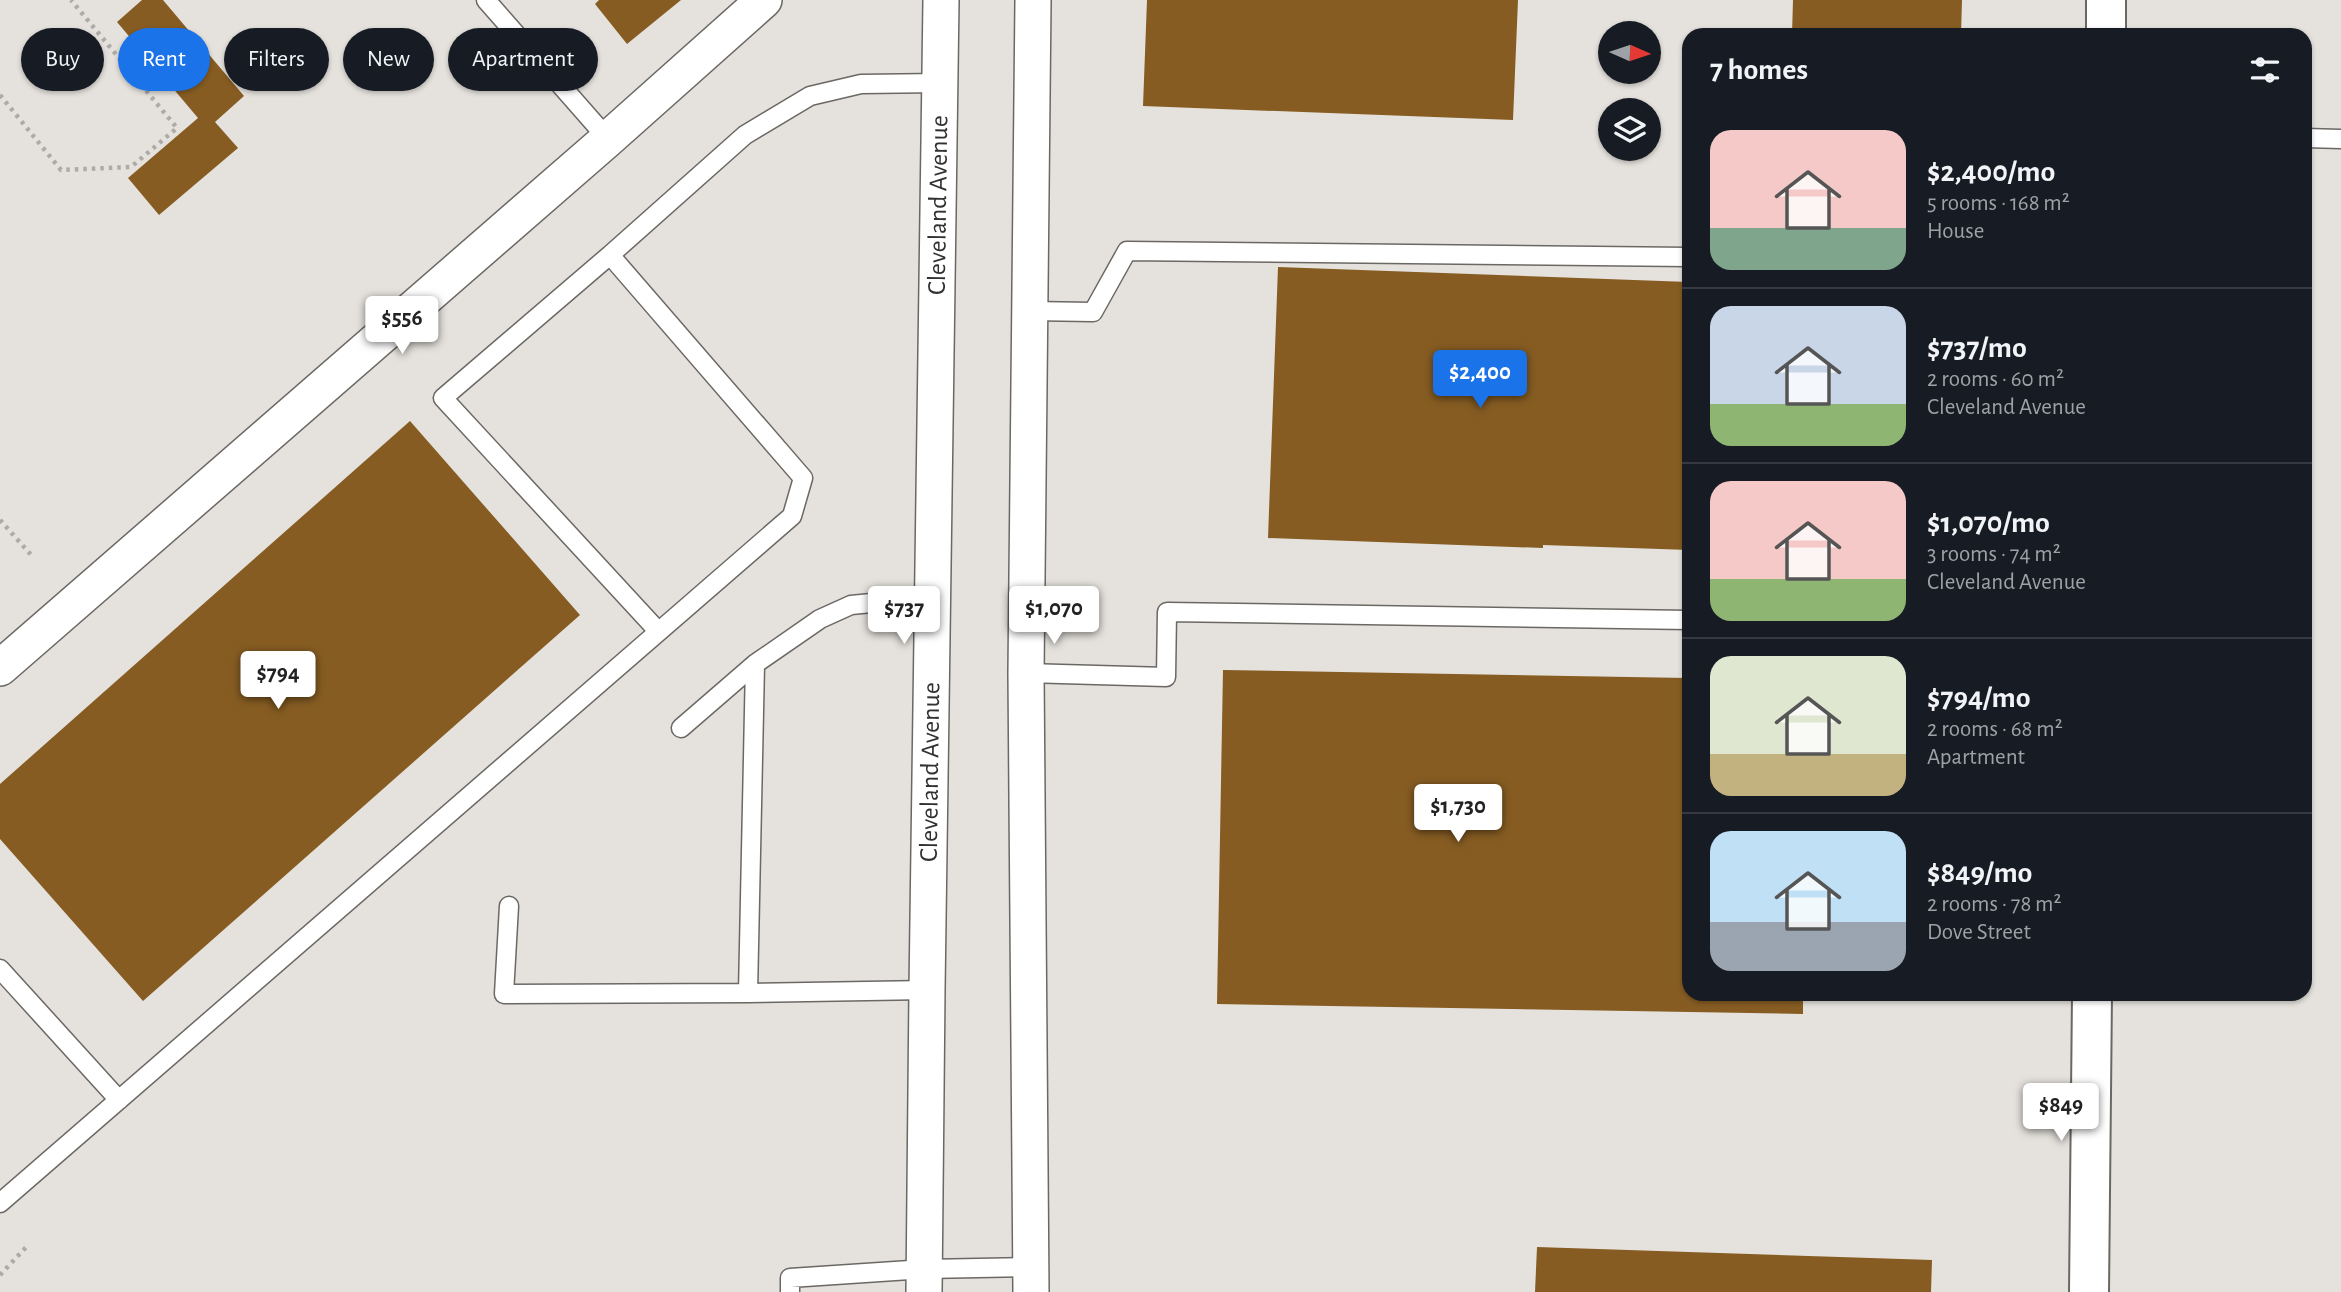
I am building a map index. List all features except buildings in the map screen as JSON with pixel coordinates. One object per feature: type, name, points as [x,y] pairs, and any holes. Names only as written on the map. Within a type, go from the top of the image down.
[{"type":"street","points":[[0,668],[764,0]]},
{"type":"street","name":"Cleveland Avenue","points":[[925,1281],[941,0]]},
{"type":"street","points":[[1031,1280],[1026,673],[1033,0]]},
{"type":"street","points":[[2106,0],[2106,28]]},
{"type":"street","points":[[2089,1292],[2092,1001]]},
{"type":"lane","points":[[486,0],[608,139]]},
{"type":"lane","points":[[658,631],[443,398],[745,135],[810,96],[860,85],[941,83]]},
{"type":"lane","points":[[2312,138],[2341,139]]},
{"type":"lane","points":[[1030,311],[1093,312],[1127,251],[1682,257]]},
{"type":"lane","points":[[0,1203],[792,516],[803,478],[610,255]]},
{"type":"lane","points":[[681,728],[755,664],[820,619],[852,605],[933,597]]},
{"type":"lane","points":[[1026,673],[1166,677],[1167,612],[1682,620]]},
{"type":"lane","points":[[748,993],[755,664]]},
{"type":"lane","points":[[509,906],[504,994],[927,990]]},
{"type":"lane","points":[[0,970],[119,1100]]},
{"type":"lane","points":[[790,1292],[790,1278],[1031,1280]]},
{"type":"path","points":[[0,95],[61,170],[131,167],[177,128],[71,0]]},
{"type":"path","points":[[0,520],[33,557]]},
{"type":"path","points":[[0,1275],[29,1244]]}]
